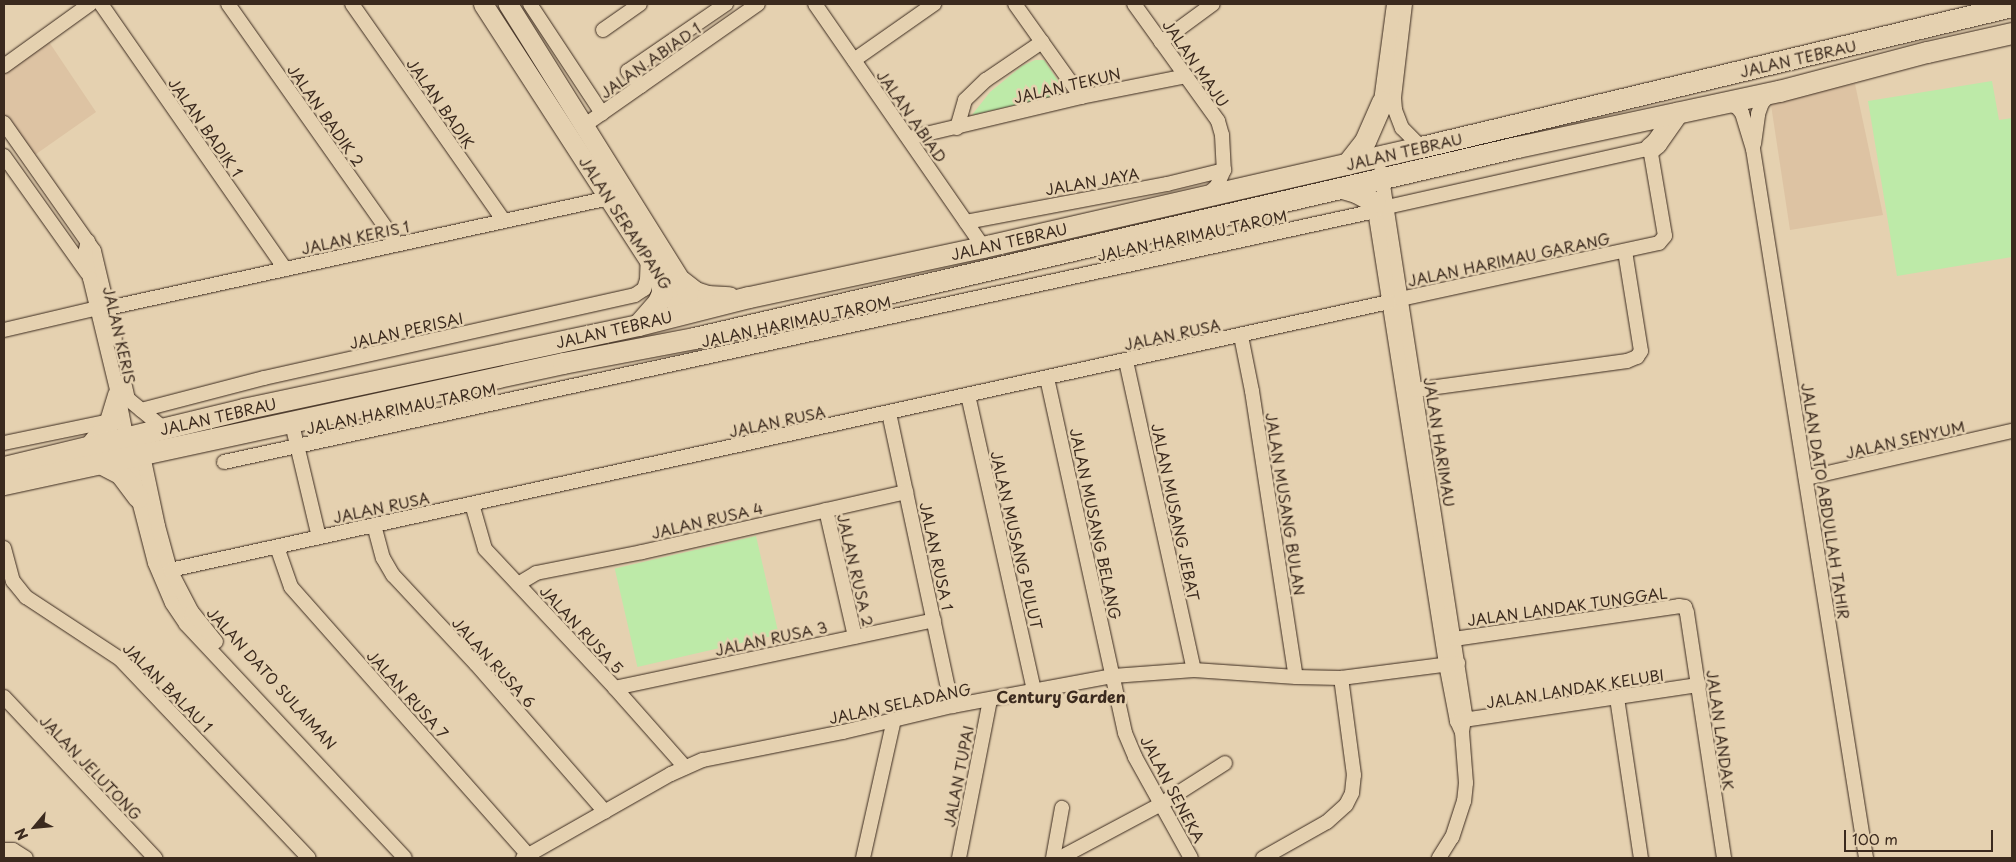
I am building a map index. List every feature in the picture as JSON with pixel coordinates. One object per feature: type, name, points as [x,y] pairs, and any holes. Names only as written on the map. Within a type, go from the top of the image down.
[{"type":"highway","name":"JALAN TEBRAU","points":[[4,484],[102,464],[163,428],[243,409],[638,325],[750,297],[1204,197],[2012,6]]},
{"type":"highway","name":"JALAN TEBRAU","points":[[4,467],[90,446],[135,446],[292,424],[563,363],[694,338],[1261,206],[1779,91],[1928,52],[2012,33]]},
{"type":"highway","points":[[1364,160],[1365,141],[1382,102]]},
{"type":"highway","points":[[1650,148],[1656,143],[1677,113]]},
{"type":"highway","points":[[1342,188],[1356,192],[1379,207]]},
{"type":"highway","points":[[638,325],[658,302],[662,293],[661,277]]},
{"type":"highway","points":[[681,281],[695,292],[706,296],[750,297]]},
{"type":"highway","points":[[563,363],[670,332],[684,322],[689,312],[706,320],[714,321],[818,308]]},
{"type":"highway","points":[[90,446],[110,421],[118,394]]},
{"type":"highway","points":[[102,464],[120,473],[138,497]]},
{"type":"main road","name":"JALAN SERAMPANG","points":[[483,4],[678,305],[689,312],[690,298],[681,281],[585,124],[508,4]]},
{"type":"street","points":[[4,66],[90,4]]},
{"type":"street","name":"JALAN BADIK 1","points":[[101,4],[285,269]]},
{"type":"street","name":"JALAN BADIK 2","points":[[228,4],[397,244]]},
{"type":"street","name":"JALAN BADIK","points":[[352,4],[504,221]]},
{"type":"street","points":[[530,4],[602,113]]},
{"type":"street","points":[[603,30],[640,4]]},
{"type":"street","name":"JALAN ABIAD 1","points":[[641,86],[628,71],[726,4]]},
{"type":"street","name":"JALAN ABIAD 1","points":[[585,124],[758,4]]},
{"type":"street","name":"JALAN ABIAD","points":[[814,4],[983,247]]},
{"type":"street","points":[[854,60],[934,4]]},
{"type":"street","points":[[1015,4],[1081,97]]},
{"type":"street","name":"JALAN MAJU","points":[[1134,4],[1218,121],[1222,135],[1224,170]]},
{"type":"street","points":[[1161,42],[1213,4]]},
{"type":"street","points":[[1382,102],[1394,4]]},
{"type":"street","points":[[1405,4],[1394,98],[1395,110],[1402,128],[1421,147]]},
{"type":"street","name":"JALAN TEKUN","points":[[956,128],[965,100],[986,80],[1042,42]]},
{"type":"street","name":"JALAN TEKUN","points":[[909,138],[1081,97],[1186,76]]},
{"type":"street","name":"JALAN DATO ABDULLAH TAHIR","points":[[1753,150],[1758,114],[1762,103],[1770,93],[1779,91]]},
{"type":"street","name":"JALAN DATO ABDULLAH TAHIR","points":[[1726,102],[1737,107],[1742,113],[1753,150],[1866,858]]},
{"type":"street","name":"JALAN KERIS","points":[[4,123],[94,251],[118,394],[135,446]]},
{"type":"street","name":"JALAN HARIMAU TAROM","points":[[224,462],[1252,238],[1379,207],[1650,148]]},
{"type":"street","name":"JALAN HARIMAU GARANG","points":[[1395,300],[1659,243],[1665,236],[1650,148]]},
{"type":"street","points":[[4,156],[90,278]]},
{"type":"street","name":"JALAN HARIMAU","points":[[1364,160],[1376,180],[1461,725],[1466,782],[1464,801],[1452,837],[1439,858]]},
{"type":"street","points":[[1204,197],[1217,186],[1224,170]]},
{"type":"street","name":"JALAN JAYA","points":[[966,222],[1167,184],[1224,170]]},
{"type":"street","name":"JALAN KERIS 1","points":[[8,329],[609,198]]},
{"type":"street","points":[[1252,238],[1261,206]]},
{"type":"street","name":"JALAN KERIS","points":[[88,241],[85,253],[90,278],[103,308],[126,394],[133,404],[163,428]]},
{"type":"street","points":[[1415,390],[1627,361],[1637,357],[1641,351],[1625,251]]},
{"type":"street","name":"JALAN PERISAI","points":[[141,410],[264,378],[634,295],[644,289],[646,284],[648,256]]},
{"type":"street","name":"JALAN HARIMAU","points":[[1395,300],[1415,390],[1454,639],[1452,664]]},
{"type":"street","name":"JALAN RUSA","points":[[170,570],[1241,336],[1395,300]]},
{"type":"street","points":[[4,316],[8,329]]},
{"type":"street","name":"JALAN MUSANG BULAN","points":[[1241,336],[1252,391],[1296,677]]},
{"type":"street","name":"JALAN MUSANG JEBAT","points":[[1126,361],[1194,670]]},
{"type":"street","name":"JALAN MUSANG BELANG","points":[[1047,378],[1113,676]]},
{"type":"street","name":"JALAN MUSANG PULUT","points":[[968,395],[1034,691]]},
{"type":"street","points":[[393,401],[410,422]]},
{"type":"street","name":"JALAN RUSA 1","points":[[889,413],[952,706]]},
{"type":"street","points":[[4,443],[110,421]]},
{"type":"street","points":[[292,424],[319,537]]},
{"type":"street","name":"JALAN SENYUM","points":[[1806,478],[2012,432]]},
{"type":"street","name":"JALAN DATO SULAIMAN","points":[[135,446],[138,497],[162,582],[182,617],[404,858]]},
{"type":"street","name":"JALAN DATO SULAIMAN","points":[[135,446],[170,570],[192,612],[209,634],[414,858]]},
{"type":"street","name":"JALAN RUSA 4","points":[[518,584],[536,573],[906,492]]},
{"type":"street","name":"JALAN RUSA 5","points":[[472,504],[485,549],[615,688],[685,767]]},
{"type":"street","name":"JALAN RUSA 2","points":[[826,510],[855,637]]},
{"type":"street","name":"JALAN RUSA 6","points":[[374,525],[384,558],[393,575],[476,664],[605,812]]},
{"type":"street","name":"JALAN RUSA 7","points":[[277,546],[291,587],[527,857]]},
{"type":"street","name":"JALAN BALAU 1","points":[[4,548],[13,581],[26,597],[120,659],[309,858]]},
{"type":"street","name":"JALAN LANDAK TUNGGAL","points":[[1454,639],[1678,606],[1685,607]]},
{"type":"street","name":"JALAN LANDAK","points":[[1685,607],[1699,685],[1724,858]]},
{"type":"street","name":"JALAN RUSA 3","points":[[615,688],[934,620]]},
{"type":"street","name":"JALAN SELADANG","points":[[527,857],[685,767],[703,760],[773,747],[952,706],[1113,676],[1194,670],[1341,678],[1452,664]]},
{"type":"street","name":"JALAN SENEKA","points":[[1113,676],[1129,745],[1192,858]]},
{"type":"street","points":[[1263,858],[1327,822],[1346,805],[1352,793],[1354,775],[1341,678]]},
{"type":"street","name":"JALAN LANDAK KELUBI","points":[[1461,725],[1699,685]]},
{"type":"street","name":"JALAN JELUTONG","points":[[4,698],[156,858]]},
{"type":"street","points":[[1617,698],[1641,858]]},
{"type":"street","name":"JALAN TUPAI","points":[[959,858],[990,700]]},
{"type":"street","points":[[4,712],[22,719]]},
{"type":"street","points":[[864,858],[894,719]]},
{"type":"street","points":[[1060,858],[1161,804],[1226,763]]},
{"type":"street","points":[[1053,858],[1062,808]]},
{"type":"street","points":[[4,850],[13,850],[26,858]]},
{"type":"shaded area","points":[[45,36],[96,112],[29,159],[4,123],[4,66]]},
{"type":"shaded area","points":[[1855,84],[1883,215],[1790,230],[1771,105],[1778,97]]},
{"type":"green space","points":[[1035,60],[1044,60],[1062,87],[1060,93],[1056,96],[972,115],[990,92],[1022,66]]},
{"type":"green space","points":[[1992,81],[1999,120],[2012,118],[2012,257],[1897,276],[1868,101]]},
{"type":"green space","points":[[756,536],[779,634],[637,667],[615,569]]},
{"type":"district","name":"Century Garden","points":[[1061,696]]}]
